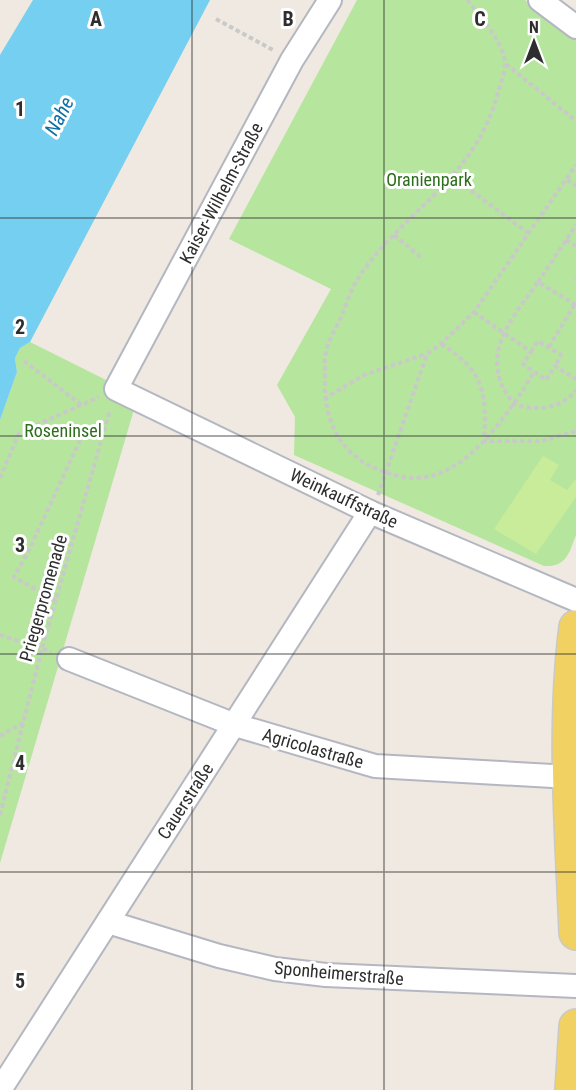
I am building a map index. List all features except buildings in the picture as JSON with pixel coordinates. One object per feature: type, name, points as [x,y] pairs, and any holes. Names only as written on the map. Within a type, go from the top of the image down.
[{"type":"main road","points":[[576,627],[570,674],[570,777],[576,933]]},
{"type":"main road","points":[[572,1090],[576,1026]]},
{"type":"street","name":"Kaiser-Wilhelm-Straße","points":[[116,389],[292,60],[330,0]]},
{"type":"street","points":[[540,0],[576,27]]},
{"type":"street","name":"Weinkauffstraße","points":[[116,389],[370,512],[576,600]]},
{"type":"street","name":"Cauerstraße","points":[[0,1090],[370,512]]},
{"type":"street","name":"Agricolastraße","points":[[69,659],[235,725],[375,766],[570,777]]},
{"type":"street","name":"Sponheimerstraße","points":[[108,922],[219,956],[275,969],[326,975],[576,986]]},
{"type":"path","points":[[467,0],[492,30],[506,64],[576,121]]},
{"type":"path","points":[[216,20],[292,60]]},
{"type":"path","points":[[506,64],[490,120],[453,177],[394,235],[360,275],[326,352],[324,399],[330,422],[342,444],[361,461],[387,474],[413,479],[436,475],[458,464],[484,441],[514,404],[534,372]]},
{"type":"path","points":[[324,399],[364,375],[427,354],[441,344],[474,312],[576,165]]},
{"type":"path","points":[[453,177],[528,233]]},
{"type":"path","points":[[567,180],[576,186]]},
{"type":"path","points":[[576,225],[503,332],[498,353],[499,376],[505,392],[514,404],[535,408],[554,407],[576,390]]},
{"type":"path","points":[[394,235],[423,259]]},
{"type":"path","points":[[566,240],[576,246]]},
{"type":"path","points":[[538,282],[576,304],[549,347]]},
{"type":"path","points":[[474,312],[531,352]]},
{"type":"path","points":[[538,341],[561,355],[546,380],[523,364],[531,352],[538,341]]},
{"type":"path","points":[[441,344],[464,359],[482,386],[486,400],[484,441]]},
{"type":"path","points":[[370,512],[387,474],[427,354]]},
{"type":"path","points":[[24,361],[83,406]]},
{"type":"path","points":[[555,366],[576,379]]},
{"type":"path","points":[[0,478],[19,433],[83,406],[116,389]]},
{"type":"path","name":"Priegerpromenade","points":[[0,815],[55,600],[116,389]]},
{"type":"path","points":[[484,441],[542,441],[576,431]]},
{"type":"path","points":[[55,600],[14,577],[81,438],[103,433]]},
{"type":"path","points":[[0,635],[42,648]]},
{"type":"path","points":[[0,736],[24,723]]},
{"type":"green space","name":"Oranienpark","points":[[357,0],[525,0],[576,38],[576,535],[566,558],[558,564],[544,566],[294,455],[295,417],[277,385],[331,289],[229,239]]},
{"type":"green space","name":"Roseninsel","points":[[30,342],[138,396],[0,863],[0,420],[17,372],[15,358],[20,348]]},
{"type":"green space","points":[[543,456],[559,465],[550,480],[567,490],[576,479],[576,497],[536,554],[494,529]]},
{"type":"water","name":"Nahe","points":[[33,0],[210,0],[30,342],[20,348],[15,358],[17,372],[0,420],[0,55]]}]
